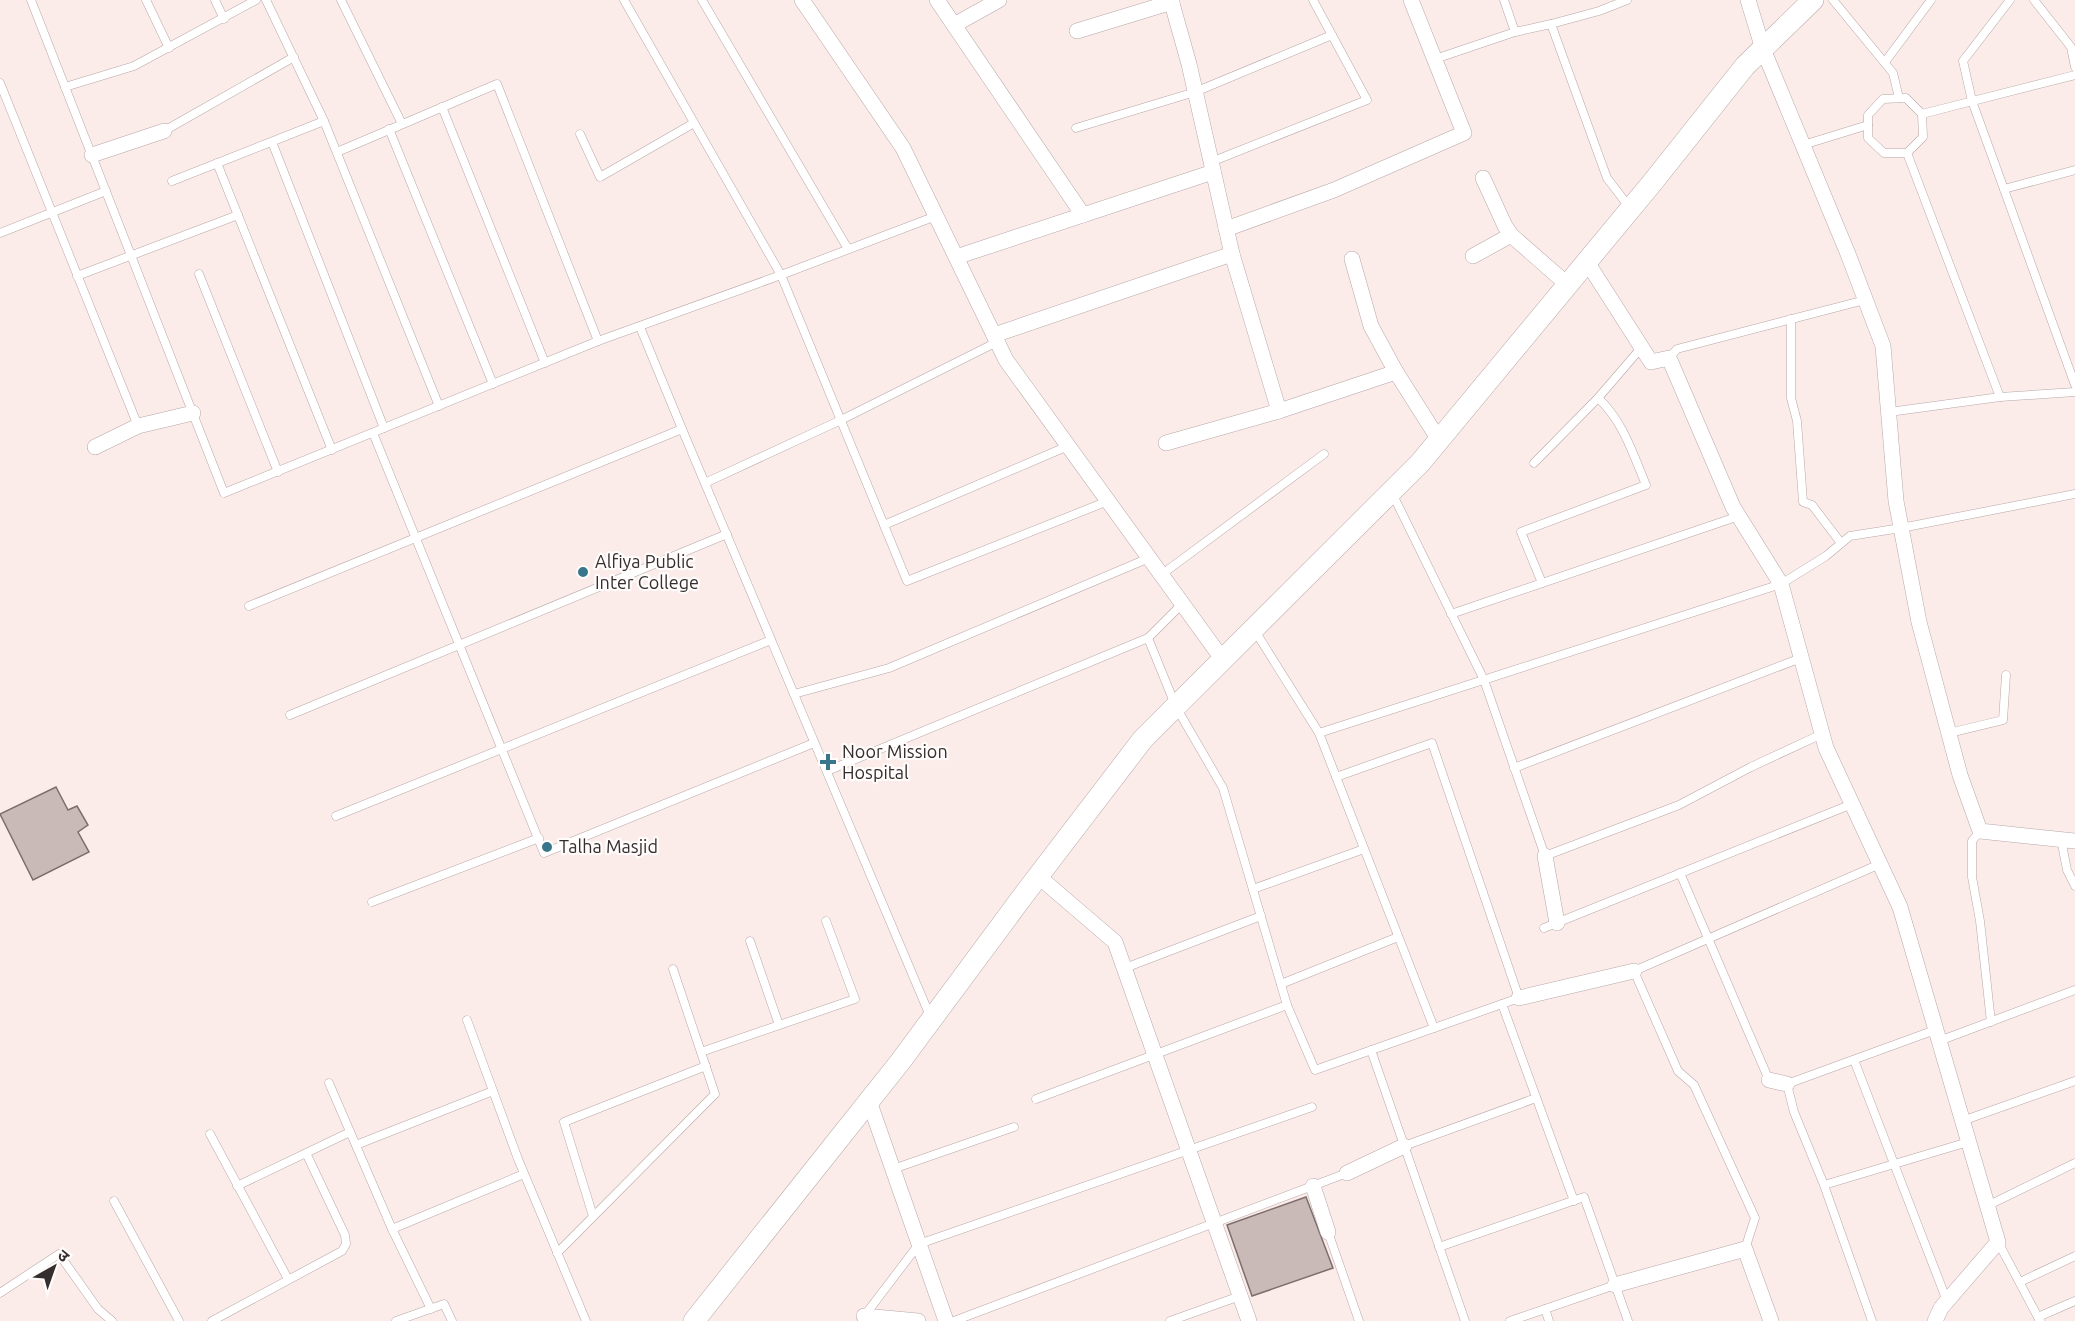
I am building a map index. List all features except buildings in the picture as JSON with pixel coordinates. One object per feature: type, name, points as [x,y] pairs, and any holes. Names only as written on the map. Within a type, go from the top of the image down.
[{"type":"street","points":[[802,0],[903,148],[1006,360],[1223,660]]},
{"type":"street","points":[[937,0],[1083,215]]},
{"type":"street","points":[[954,25],[999,0]]},
{"type":"street","points":[[1226,229],[1334,190],[1464,133],[1411,0]]},
{"type":"street","points":[[1748,0],[1763,49],[1883,346],[1896,501],[1919,622],[1960,775],[1980,831],[2068,840]]},
{"type":"street","points":[[696,1320],[869,1101],[1143,739],[1420,463],[1631,209],[1745,66],[1813,0]]},
{"type":"street","points":[[1077,31],[1174,1],[1232,254],[1279,411]]},
{"type":"street","points":[[92,155],[164,131]]},
{"type":"street","points":[[956,256],[1083,215],[1212,167]]},
{"type":"street","points":[[1483,178],[1511,235],[1568,285]]},
{"type":"street","points":[[1473,256],[1511,235]]},
{"type":"street","points":[[996,339],[1232,254]]},
{"type":"street","points":[[1352,260],[1371,326],[1396,372],[1439,440]]},
{"type":"street","points":[[1587,262],[1651,362],[1669,358],[1739,516],[1781,584],[1826,748],[1900,907],[1998,1242],[1947,1301],[1935,1321]]},
{"type":"street","points":[[1166,443],[1279,411],[1396,372]]},
{"type":"street","points":[[95,447],[138,426],[193,413]]},
{"type":"street","points":[[1545,856],[1551,926]]},
{"type":"street","points":[[1038,876],[1115,942],[1249,1321]]},
{"type":"street","points":[[1519,998],[1634,971]]},
{"type":"street","points":[[1769,1080],[1786,1084]]},
{"type":"street","points":[[869,1101],[946,1321]]},
{"type":"street","points":[[1347,1173],[1404,1146]]},
{"type":"street","points":[[1313,1186],[1328,1232]]},
{"type":"street","points":[[1615,1285],[1745,1249],[1771,1321]]},
{"type":"street","points":[[862,1318],[918,1321]]},
{"type":"lane","points":[[31,0],[224,493],[598,341],[936,216]]},
{"type":"lane","points":[[146,0],[169,48]]},
{"type":"lane","points":[[215,0],[224,19]]},
{"type":"lane","points":[[65,87],[134,66],[256,0]]},
{"type":"lane","points":[[266,0],[324,121],[439,406]]},
{"type":"lane","points":[[341,0],[402,124]]},
{"type":"lane","points":[[624,0],[781,275],[907,581],[1108,501]]},
{"type":"lane","points":[[702,0],[848,249]]},
{"type":"lane","points":[[1212,167],[1367,100],[1313,0]]},
{"type":"lane","points":[[1504,0],[1515,32]]},
{"type":"lane","points":[[1435,59],[1515,32],[1599,11],[1627,0]]},
{"type":"lane","points":[[1833,0],[1893,73],[1899,98]]},
{"type":"lane","points":[[1884,62],[1932,0]]},
{"type":"lane","points":[[2010,0],[1964,61],[1972,101],[2075,385]]},
{"type":"lane","points":[[2034,0],[2071,47],[2075,67]]},
{"type":"lane","points":[[1551,24],[1607,178],[1631,209]]},
{"type":"lane","points":[[1076,128],[1195,92],[1332,35]]},
{"type":"lane","points":[[164,131],[294,57]]},
{"type":"lane","points":[[1922,114],[2075,75]]},
{"type":"lane","points":[[0,83],[138,426]]},
{"type":"lane","points":[[337,152],[497,84],[598,341]]},
{"type":"lane","points":[[1899,98],[1906,98],[1922,114],[1923,136],[1907,153],[1884,153],[1868,138],[1868,115],[1883,99],[1899,98]]},
{"type":"lane","points":[[442,107],[545,363]]},
{"type":"lane","points":[[172,181],[324,121]]},
{"type":"lane","points":[[580,134],[600,177],[694,123]]},
{"type":"lane","points":[[1803,145],[1868,125]]},
{"type":"lane","points":[[389,129],[493,384]]},
{"type":"lane","points":[[272,142],[384,428]]},
{"type":"lane","points":[[1907,153],[2000,397]]},
{"type":"lane","points":[[217,163],[332,450]]},
{"type":"lane","points":[[2004,189],[2075,170]]},
{"type":"lane","points":[[0,232],[106,191]]},
{"type":"lane","points":[[77,276],[238,215]]},
{"type":"lane","points":[[199,274],[278,472]]},
{"type":"lane","points":[[1669,358],[1677,349],[1865,300]]},
{"type":"lane","points":[[1791,319],[1791,398],[1797,422],[1803,502],[1812,505],[1840,543]]},
{"type":"lane","points":[[640,327],[931,1020]]},
{"type":"lane","points":[[705,483],[841,420],[996,339]]},
{"type":"lane","points":[[1534,463],[1598,398],[1641,348]]},
{"type":"lane","points":[[1889,412],[2000,397],[2075,392]]},
{"type":"lane","points":[[1542,583],[1521,532],[1646,485],[1624,432],[1610,409],[1598,398]]},
{"type":"lane","points":[[249,606],[682,429]]},
{"type":"lane","points":[[373,433],[544,853],[814,743]]},
{"type":"lane","points":[[884,525],[1068,446]]},
{"type":"lane","points":[[1161,575],[1324,454]]},
{"type":"lane","points":[[1392,492],[1484,680],[1545,856],[1678,805],[1751,767],[1822,734]]},
{"type":"lane","points":[[1319,733],[1781,584],[1826,556],[1850,536],[2075,494]]},
{"type":"lane","points":[[1451,614],[1739,516]]},
{"type":"lane","points":[[290,715],[727,534]]},
{"type":"lane","points":[[794,694],[889,668],[1149,558]]},
{"type":"lane","points":[[826,771],[1148,638],[1182,604]]},
{"type":"lane","points":[[1254,630],[1319,733],[1434,1028]]},
{"type":"lane","points":[[1148,638],[1176,706],[1223,788],[1287,1005],[1315,1070],[1519,998],[1432,743],[1336,777]]},
{"type":"lane","points":[[336,816],[771,640]]},
{"type":"lane","points":[[1514,768],[1801,658]]},
{"type":"lane","points":[[1949,734],[2003,720],[2006,675]]},
{"type":"lane","points":[[1551,926],[1852,804]]},
{"type":"lane","points":[[1980,831],[1972,841],[1972,877],[1980,921],[1991,1022]]},
{"type":"lane","points":[[372,902],[539,838]]},
{"type":"lane","points":[[2068,840],[2067,870],[2075,886]]},
{"type":"lane","points":[[1253,890],[1364,849]]},
{"type":"lane","points":[[1745,1249],[1755,1218],[1694,1085],[1678,1071],[1634,971],[1880,864]]},
{"type":"lane","points":[[1680,873],[1769,1080]]},
{"type":"lane","points":[[1125,968],[1261,916]]},
{"type":"lane","points":[[701,1052],[855,999],[826,921]]},
{"type":"lane","points":[[1281,984],[1398,936]]},
{"type":"lane","points":[[750,941],[779,1025]]},
{"type":"lane","points":[[557,1253],[715,1094],[673,969]]},
{"type":"lane","points":[[1872,1321],[1824,1185],[1794,1112],[1786,1084],[1854,1060],[1991,1022],[2075,990]]},
{"type":"lane","points":[[1502,1004],[1574,1201]]},
{"type":"lane","points":[[1036,1099],[1287,1005]]},
{"type":"lane","points":[[467,1020],[524,1174],[585,1321]]},
{"type":"lane","points":[[1371,1050],[1465,1321]]},
{"type":"lane","points":[[1854,1060],[1947,1301]]},
{"type":"lane","points":[[593,1216],[564,1122],[706,1066]]},
{"type":"lane","points":[[1962,1120],[2075,1081]]},
{"type":"lane","points":[[329,1083],[392,1229],[431,1309]]},
{"type":"lane","points":[[356,1145],[493,1091]]},
{"type":"lane","points":[[1404,1146],[1536,1098]]},
{"type":"lane","points":[[862,1318],[919,1244],[1312,1107]]},
{"type":"lane","points":[[893,1169],[1014,1127]]},
{"type":"lane","points":[[237,1186],[350,1132]]},
{"type":"lane","points":[[210,1134],[288,1279]]},
{"type":"lane","points":[[1824,1185],[1968,1142]]},
{"type":"lane","points":[[212,1321],[342,1251],[346,1244],[345,1235],[306,1153]]},
{"type":"lane","points":[[1988,1206],[2075,1163]]},
{"type":"lane","points":[[954,1321],[1347,1173]]},
{"type":"lane","points":[[392,1229],[524,1174]]},
{"type":"lane","points":[[1439,1247],[1584,1197],[1628,1321]]},
{"type":"lane","points":[[114,1201],[179,1321]]},
{"type":"lane","points":[[1328,1232],[1359,1321]]},
{"type":"lane","points":[[1998,1242],[2039,1319],[2075,1301]]},
{"type":"lane","points":[[0,1293],[59,1254],[98,1309],[112,1321]]},
{"type":"lane","points":[[2020,1282],[2075,1257]]},
{"type":"lane","points":[[1510,1321],[1615,1285]]},
{"type":"lane","points":[[1170,1321],[1240,1296]]},
{"type":"lane","points":[[396,1321],[444,1304],[452,1321]]},
{"type":"lane","points":[[1545,1309],[1549,1321]]},
{"type":"place","name":"Alfiya Public Inter College","points":[[583,572]]},
{"type":"place","name":"Noor Mission Hospital","points":[[828,762]]},
{"type":"place","name":"Talha Masjid","points":[[547,847]]}]
